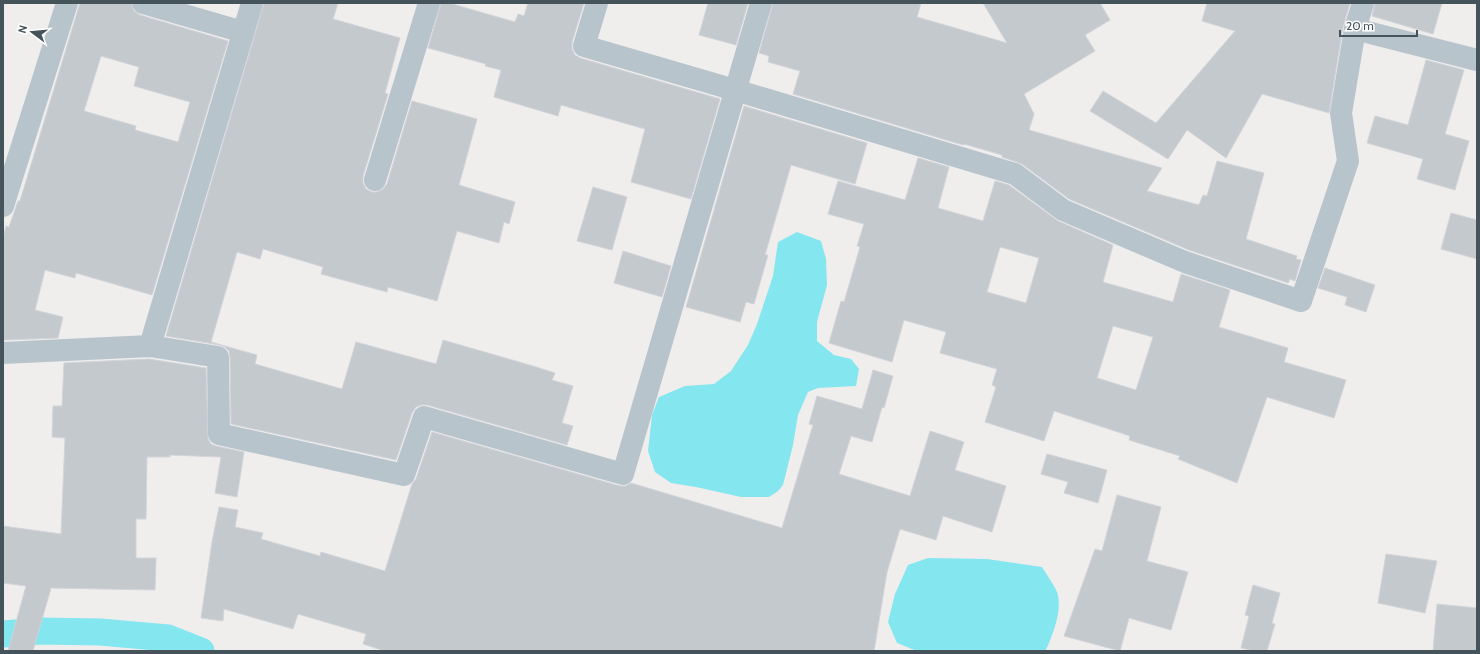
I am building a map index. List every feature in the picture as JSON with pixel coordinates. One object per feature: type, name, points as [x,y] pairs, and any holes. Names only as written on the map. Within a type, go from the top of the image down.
[{"type":"street","points":[[3,206],[67,3]]},
{"type":"street","points":[[150,346],[252,3]]},
{"type":"street","points":[[375,180],[429,3]]},
{"type":"street","points":[[596,3],[584,46],[1015,174],[1063,210],[1185,262],[1301,301],[1348,161],[1341,113],[1355,29],[1363,3]]},
{"type":"street","points":[[3,353],[150,346],[218,357],[219,434],[404,475],[424,417],[623,474],[761,3]]},
{"type":"street","points":[[148,4],[243,32]]},
{"type":"street","points":[[1355,29],[1477,60]]},
{"type":"water","points":[[797,232],[821,241],[826,259],[827,285],[817,322],[817,341],[834,355],[851,359],[859,369],[856,386],[818,388],[808,392],[798,415],[793,445],[783,485],[778,491],[769,497],[741,497],[671,483],[655,472],[648,451],[652,415],[659,397],[685,386],[714,384],[731,371],[748,345],[757,324],[773,276],[778,242]]},
{"type":"water","points":[[928,558],[987,559],[1042,567],[1052,582],[1059,599],[1058,614],[1052,636],[1046,650],[917,651],[897,643],[888,622],[895,594],[908,565]]},
{"type":"building","points":[[80,3],[131,3],[134,11],[140,15],[228,41],[152,295],[76,273],[75,278],[45,270],[35,310],[63,317],[58,338],[3,340],[3,238],[6,226],[9,227],[18,201],[20,201]],"holes":[[[101,56],[139,67],[134,86],[190,102],[178,142],[135,130],[136,126],[84,111]]]},
{"type":"building","points":[[264,3],[338,3],[333,19],[400,38],[385,93],[388,94],[363,176],[363,183],[366,189],[372,192],[377,192],[383,189],[387,184],[412,101],[477,119],[459,185],[515,202],[509,224],[504,222],[499,243],[457,231],[437,301],[388,287],[387,292],[321,274],[323,267],[263,249],[260,259],[237,252],[211,342],[257,355],[255,364],[342,389],[356,342],[436,364],[443,340],[533,366],[555,373],[552,380],[573,386],[562,423],[573,426],[567,445],[427,405],[416,407],[412,413],[396,460],[231,424],[229,351],[220,345],[166,336]]},
{"type":"building","points":[[441,3],[449,3],[515,22],[518,14],[524,16],[528,3],[584,3],[572,42],[572,49],[575,55],[580,58],[720,99],[691,199],[631,182],[645,129],[561,105],[558,116],[494,97],[501,70],[485,66],[486,64],[428,48]]},
{"type":"building","points":[[708,3],[748,3],[736,45],[699,35]]},
{"type":"building","points":[[773,3],[921,3],[917,17],[1007,43],[983,3],[1100,3],[1110,20],[1085,35],[1095,51],[1024,94],[1034,114],[1029,130],[1162,168],[1147,191],[1199,205],[1203,195],[1207,196],[1217,161],[1264,173],[1246,239],[1297,256],[1296,259],[1301,260],[1295,281],[1290,279],[1288,283],[1189,250],[1069,199],[1022,164],[1002,157],[1002,155],[956,143],[793,94],[800,71],[768,62],[769,56],[759,53]]},
{"type":"building","points":[[1207,3],[1350,3],[1343,27],[1329,113],[1262,94],[1226,158],[1187,130],[1168,159],[1090,111],[1103,91],[1156,123],[1235,31],[1202,21]]},
{"type":"building","points":[[1375,3],[1442,3],[1433,34],[1372,16]]},
{"type":"building","points":[[1426,60],[1464,70],[1445,134],[1469,141],[1455,190],[1417,179],[1423,159],[1367,143],[1375,116],[1408,125]]},
{"type":"building","points":[[744,106],[867,143],[855,184],[791,165],[765,255],[768,255],[754,304],[746,302],[740,322],[686,307]]},
{"type":"building","points":[[918,158],[949,167],[938,208],[983,221],[995,181],[1009,185],[1058,221],[1113,245],[1103,282],[1173,302],[1181,274],[1230,290],[1219,327],[1288,348],[1284,362],[1346,380],[1334,418],[1267,397],[1237,483],[1178,459],[1180,456],[1129,440],[1130,436],[1054,411],[1044,441],[985,422],[996,387],[992,385],[997,369],[940,353],[946,332],[904,320],[892,362],[829,343],[841,301],[844,302],[860,247],[857,246],[864,224],[828,214],[838,181],[905,200]],"holes":[[[1000,247],[1039,258],[1026,303],[987,292]],[[1113,326],[1153,337],[1136,390],[1097,378]]]},
{"type":"building","points":[[593,187],[627,197],[612,250],[577,241]]},
{"type":"building","points":[[1451,213],[1477,220],[1477,259],[1441,249]]},
{"type":"building","points":[[623,251],[671,266],[662,297],[614,283]]},
{"type":"building","points":[[1325,268],[1375,285],[1366,312],[1345,305],[1347,297],[1318,288]]},
{"type":"building","points":[[149,359],[206,368],[208,439],[211,444],[216,446],[244,452],[237,497],[215,493],[221,457],[170,455],[170,457],[147,457],[146,519],[136,519],[136,558],[156,558],[155,590],[51,588],[33,651],[8,651],[26,586],[3,583],[3,526],[61,534],[65,438],[52,437],[53,406],[62,406],[64,363]]},
{"type":"building","points":[[873,370],[893,376],[884,408],[882,407],[872,442],[851,436],[839,474],[910,496],[930,431],[964,442],[955,470],[1006,486],[992,532],[943,516],[936,540],[900,529],[887,572],[874,651],[385,651],[363,644],[366,634],[298,614],[293,629],[224,609],[223,621],[201,618],[212,542],[219,507],[238,510],[235,527],[263,533],[261,539],[320,556],[321,552],[385,571],[412,484],[416,479],[432,432],[620,486],[626,486],[631,483],[782,528],[813,425],[809,424],[817,396],[862,409]]},
{"type":"building","points":[[1047,454],[1107,470],[1098,503],[1064,493],[1068,482],[1041,474]]},
{"type":"building","points":[[1117,495],[1161,507],[1147,561],[1188,572],[1171,630],[1129,618],[1120,651],[1064,636],[1095,549],[1102,551]]},
{"type":"building","points":[[1386,554],[1437,561],[1425,613],[1378,603]]},
{"type":"building","points":[[1253,585],[1280,593],[1272,623],[1275,624],[1267,651],[1254,651],[1241,648],[1249,616],[1245,615]]},
{"type":"building","points":[[1437,604],[1477,608],[1477,651],[1433,651]]},
{"type":"waterway","points":[[3,634],[41,631],[100,632],[168,638],[201,651]]}]
